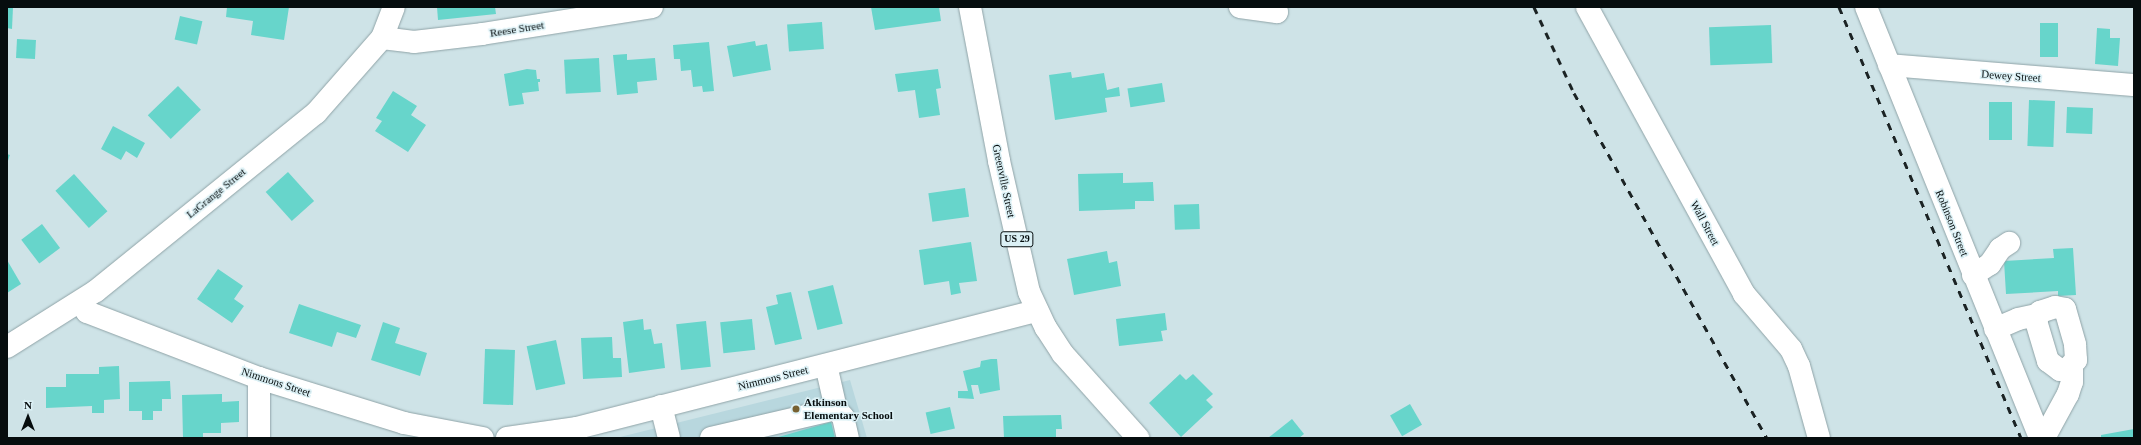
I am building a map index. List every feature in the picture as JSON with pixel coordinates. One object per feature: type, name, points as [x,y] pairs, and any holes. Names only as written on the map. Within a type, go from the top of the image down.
[{"type":"street","name":"LaGrange Street","points":[[7,347],[80,302],[316,113],[382,38],[394,7]]},
{"type":"street","name":"Reese Street","points":[[382,38],[414,42],[482,34],[652,7]]},
{"type":"street","name":"Greenville Street","points":[[970,7],[999,161],[1029,292],[1037,311],[1063,354],[1138,438]]},
{"type":"street","points":[[1240,7],[1277,12],[1276,7]]},
{"type":"street","name":"Wall Street","points":[[1587,7],[1744,294],[1791,349],[1799,366],[1819,438]]},
{"type":"street","name":"Robinson Street","points":[[1866,7],[2040,438]]},
{"type":"street","name":"Dewey Street","points":[[1889,65],[2134,85]]},
{"type":"street","points":[[1973,275],[1990,264],[2000,249],[2009,243]]},
{"type":"street","name":"Nimmons Street","points":[[80,302],[87,312],[259,378],[404,423],[483,438]]},
{"type":"street","points":[[1995,329],[2018,318],[2037,315],[2044,309],[2055,307],[2065,310],[2076,354],[2072,367],[2072,382],[2068,394],[2044,438]]},
{"type":"street","name":"Nimmons Street","points":[[507,438],[577,428],[1037,311]]},
{"type":"street","points":[[2037,315],[2048,362],[2060,370],[2072,367]]},
{"type":"street","points":[[826,365],[836,409],[843,418],[848,438]]},
{"type":"street","points":[[259,378],[259,438]]},
{"type":"street","points":[[661,406],[669,438]]},
{"type":"street","points":[[711,438],[836,409]]},
{"type":"shaded area","name":"Atkinson Elementary School","points":[[850,380],[867,438],[616,438]]},
{"type":"building","points":[[7,7],[13,7],[12,29],[7,28]]},
{"type":"building","points":[[227,7],[289,7],[284,40],[251,35],[253,21],[226,17]]},
{"type":"building","points":[[437,7],[495,7],[496,14],[438,20]]},
{"type":"building","points":[[871,7],[939,7],[941,21],[875,30]]},
{"type":"building","points":[[180,16],[202,21],[197,45],[175,39]]},
{"type":"building","points":[[822,22],[824,49],[789,51],[787,24]]},
{"type":"building","points":[[2040,23],[2058,23],[2058,57],[2040,57]]},
{"type":"building","points":[[1771,25],[1772,63],[1710,65],[1709,27]]},
{"type":"building","points":[[2097,28],[2110,29],[2110,38],[2120,38],[2118,66],[2095,64]]},
{"type":"building","points":[[17,39],[36,40],[35,59],[16,58]]},
{"type":"building","points":[[755,41],[756,46],[767,44],[771,70],[733,77],[727,46]]},
{"type":"building","points":[[709,42],[714,91],[703,92],[702,86],[693,87],[691,70],[681,71],[680,59],[674,59],[673,45]]},
{"type":"building","points":[[627,54],[627,60],[655,58],[657,80],[637,82],[638,93],[617,95],[613,55]]},
{"type":"building","points":[[599,58],[601,92],[566,94],[564,60]]},
{"type":"building","points":[[527,69],[536,70],[537,79],[540,79],[540,82],[538,82],[539,91],[522,93],[524,104],[509,106],[504,74]]},
{"type":"building","points":[[938,69],[941,88],[936,89],[940,115],[919,118],[915,90],[898,92],[895,74]]},
{"type":"building","points":[[1071,72],[1072,78],[1104,73],[1107,90],[1119,87],[1120,96],[1105,98],[1107,112],[1055,120],[1049,75]]},
{"type":"building","points":[[1162,83],[1165,102],[1130,107],[1127,88]]},
{"type":"building","points":[[178,86],[201,110],[171,139],[148,115]]},
{"type":"building","points":[[393,91],[417,106],[411,115],[426,125],[408,152],[375,131],[382,121],[376,118]]},
{"type":"building","points":[[2029,100],[2055,101],[2053,147],[2027,146]]},
{"type":"building","points":[[1989,102],[2012,102],[2012,140],[1989,140]]},
{"type":"building","points":[[2067,107],[2093,108],[2092,134],[2066,133]]},
{"type":"building","points":[[113,126],[145,143],[137,158],[126,151],[121,160],[101,149]]},
{"type":"building","points":[[7,154],[10,155],[7,164]]},
{"type":"building","points":[[288,172],[314,201],[292,221],[266,192]]},
{"type":"building","points":[[1123,173],[1123,183],[1153,182],[1154,201],[1135,201],[1135,209],[1079,211],[1078,174]]},
{"type":"building","points":[[74,174],[107,211],[89,228],[55,191]]},
{"type":"building","points":[[965,188],[969,217],[932,222],[928,193]]},
{"type":"building","points":[[1199,204],[1200,229],[1175,230],[1174,205]]},
{"type":"building","points":[[42,224],[60,248],[39,264],[21,240]]},
{"type":"building","points":[[971,242],[977,281],[959,283],[961,293],[951,295],[949,281],[924,285],[919,250]]},
{"type":"building","points":[[2073,248],[2076,295],[2058,296],[2058,291],[2006,294],[2004,261],[2054,258],[2053,249]]},
{"type":"building","points":[[1107,251],[1109,263],[1117,261],[1121,286],[1074,295],[1067,259]]},
{"type":"building","points":[[7,260],[21,284],[7,293]]},
{"type":"building","points":[[218,269],[243,286],[234,299],[244,306],[232,323],[197,299]]},
{"type":"building","points":[[833,285],[843,324],[817,330],[808,291]]},
{"type":"building","points":[[791,292],[802,339],[775,345],[766,307],[778,304],[776,295]]},
{"type":"building","points":[[299,304],[361,325],[356,338],[337,332],[332,347],[289,333]]},
{"type":"building","points":[[1165,313],[1167,330],[1161,331],[1163,341],[1119,346],[1116,319]]},
{"type":"building","points":[[643,319],[644,330],[651,329],[654,344],[662,343],[665,368],[629,373],[623,322]]},
{"type":"building","points":[[752,319],[755,350],[723,353],[720,322]]},
{"type":"building","points":[[706,321],[711,367],[681,370],[676,324]]},
{"type":"building","points":[[383,322],[400,328],[395,343],[427,353],[420,376],[371,360]]},
{"type":"building","points":[[612,337],[613,358],[621,358],[622,377],[583,379],[581,338]]},
{"type":"building","points":[[556,340],[565,384],[536,390],[527,346]]},
{"type":"building","points":[[485,349],[515,350],[513,405],[483,404]]},
{"type":"building","points":[[997,359],[1000,390],[980,394],[978,385],[971,385],[974,399],[958,398],[958,391],[968,391],[963,371],[980,367],[981,361]]},
{"type":"building","points":[[119,366],[120,399],[104,400],[104,413],[92,413],[92,406],[46,408],[46,387],[66,387],[66,374],[99,374],[99,367]]},
{"type":"building","points":[[1180,374],[1186,380],[1193,374],[1213,394],[1206,400],[1213,407],[1181,437],[1149,403]]},
{"type":"building","points":[[170,381],[171,399],[162,399],[162,411],[153,411],[153,420],[142,420],[142,411],[129,411],[129,382]]},
{"type":"building","points":[[222,394],[222,402],[239,401],[239,422],[221,423],[221,433],[203,433],[203,438],[183,438],[182,395]]},
{"type":"building","points":[[1410,404],[1422,425],[1402,436],[1390,416]]},
{"type":"building","points":[[950,407],[955,428],[931,434],[926,413]]},
{"type":"building","points":[[1061,415],[1062,429],[1056,429],[1056,438],[1004,438],[1003,416]]},
{"type":"building","points":[[1292,419],[1304,434],[1299,438],[1268,438]]},
{"type":"building","points":[[831,422],[835,438],[775,438]]},
{"type":"building","points":[[2134,429],[2134,438],[2101,438],[2101,435]]},
{"type":"railway","points":[[1534,7],[1574,93],[1767,438]]},
{"type":"railway","points":[[1839,7],[2021,438]]},
{"type":"place","name":"Atkinson Elementary School","points":[[796,409]]}]
